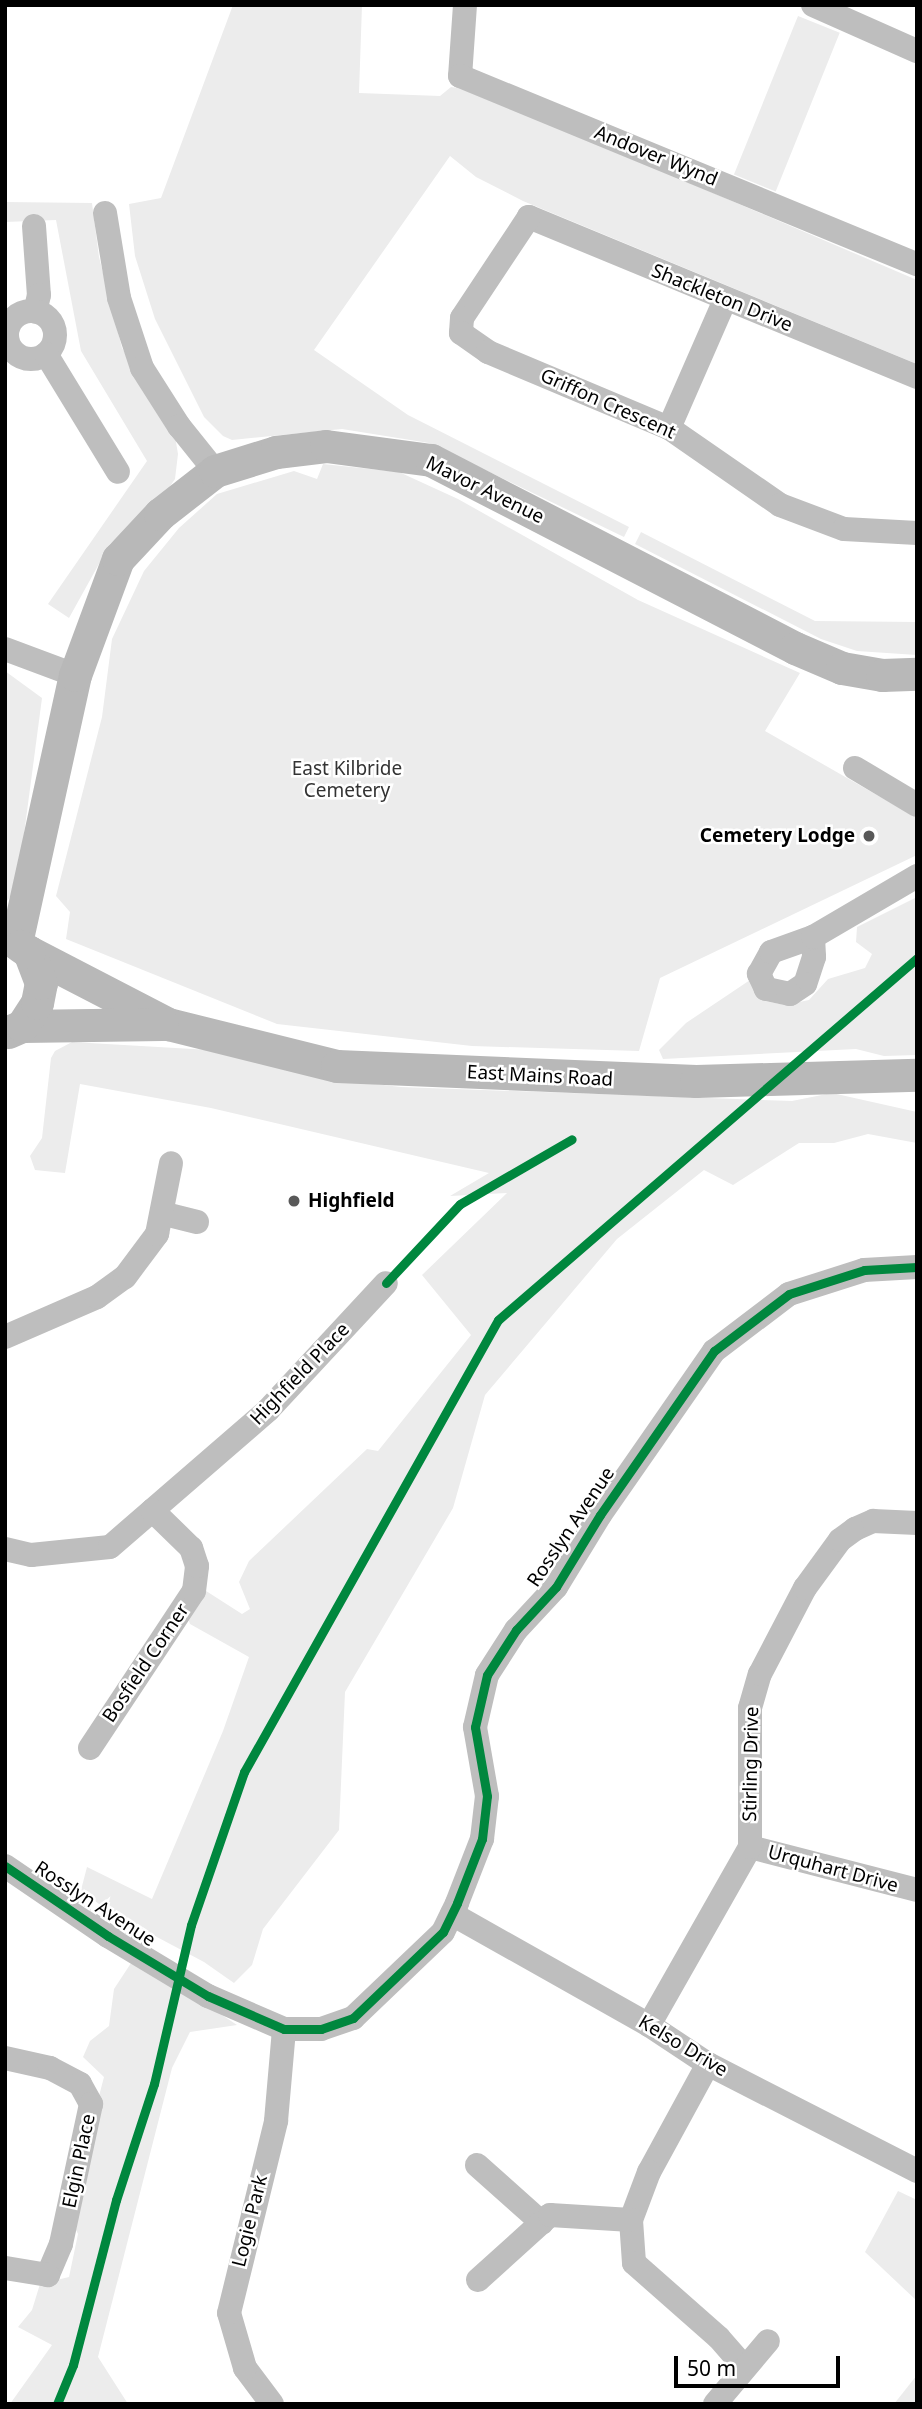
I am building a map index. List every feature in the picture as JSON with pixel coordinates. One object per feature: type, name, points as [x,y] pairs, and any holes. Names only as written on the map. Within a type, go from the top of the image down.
[{"type":"street","name":"Andover Wynd","points":[[465,5],[460,76],[917,264]]},
{"type":"street","points":[[820,7],[917,51]]},
{"type":"street","points":[[105,213],[119,298],[142,368],[179,426],[215,471]]},
{"type":"street","name":"Shackleton Drive","points":[[529,217],[917,377]]},
{"type":"street","name":"Griffon Crescent","points":[[529,217],[469,305],[461,333],[488,352],[669,428],[780,505],[816,522],[871,534],[917,533]]},
{"type":"street","points":[[34,226],[39,295],[35,312]]},
{"type":"street","points":[[669,428],[725,300]]},
{"type":"street","points":[[35,312],[49,319],[55,333],[46,354],[23,358],[7,341],[13,319],[35,312]]},
{"type":"street","points":[[46,354],[118,472]]},
{"type":"street","name":"Mavor Avenue","points":[[17,945],[75,675],[118,559],[160,514],[215,471],[276,452],[326,446],[431,460],[795,648],[842,668],[882,675],[917,674]]},
{"type":"street","points":[[5,649],[75,675]]},
{"type":"street","points":[[855,768],[917,805]]},
{"type":"street","points":[[813,937],[917,876]]},
{"type":"street","points":[[14,1030],[37,1003],[41,984],[17,945]]},
{"type":"street","name":"East Mains Road","points":[[17,945],[168,1024],[337,1066],[587,1079],[696,1081],[880,1079],[917,1075]]},
{"type":"street","name":"East Mains Road","points":[[14,1030],[168,1024]]},
{"type":"street","points":[[5,1337],[97,1297],[125,1277],[146,1253],[165,1214],[171,1163]]},
{"type":"street","points":[[165,1214],[197,1222]]},
{"type":"street","name":"Rosslyn Avenue","points":[[5,1866],[208,1996],[284,2029],[321,2029],[353,2018],[426,1950],[452,1914],[482,1839],[487,1796],[475,1727],[487,1675],[516,1630],[556,1587],[714,1351],[789,1294],[864,1270],[917,1267]]},
{"type":"street","name":"Highfield Place","points":[[5,1549],[31,1555],[110,1547],[268,1410],[386,1283]]},
{"type":"street","name":"Bosfield Corner","points":[[90,1748],[194,1591],[197,1566],[191,1548],[152,1510]]},
{"type":"street","name":"Stirling Drive","points":[[649,2025],[750,1847],[750,1708],[760,1674],[805,1588],[840,1540],[873,1521],[917,1523]]},
{"type":"street","name":"Urquhart Drive","points":[[750,1847],[917,1890]]},
{"type":"street","name":"Kelso Drive","points":[[452,1914],[649,2025],[708,2064],[917,2171]]},
{"type":"street","name":"Logie Park","points":[[272,2404],[245,2368],[229,2313],[276,2121],[284,2029]]},
{"type":"street","name":"Elgin Place","points":[[5,2058],[50,2068],[80,2084],[91,2104],[61,2244],[48,2275],[5,2268]]},
{"type":"street","points":[[708,2064],[649,2172],[631,2220],[634,2263],[719,2338],[744,2367]]},
{"type":"street","points":[[477,2165],[542,2223]]},
{"type":"street","points":[[478,2280],[551,2215],[631,2220]]},
{"type":"street","points":[[715,2404],[768,2341]]},
{"type":"green space","points":[[233,5],[362,5],[359,93],[440,96],[451,87],[472,90],[917,280],[917,364],[523,201],[476,177],[450,156],[314,350],[408,415],[629,527],[624,537],[429,443],[342,429],[232,440],[223,436],[204,417],[155,319],[135,256],[129,204],[161,198]]},
{"type":"green space","points":[[798,16],[840,33],[776,191],[734,175]]},
{"type":"green space","points":[[5,202],[92,203],[99,257],[122,348],[175,436],[178,454],[175,479],[158,504],[110,544],[69,618],[48,604],[147,461],[81,351],[56,220],[5,222]]},
{"type":"green space","name":"East Kilbride Cemetery","points":[[323,464],[399,472],[458,499],[638,600],[800,673],[765,731],[917,818],[917,855],[660,978],[639,1051],[472,1046],[277,1024],[66,939],[70,912],[56,896],[102,717],[112,639],[144,571],[179,528],[217,494],[294,471],[317,479]]},
{"type":"green space","points":[[641,532],[815,621],[917,622],[917,655],[857,651],[821,639],[635,544]]},
{"type":"green space","points":[[5,671],[42,698],[17,887],[5,904]]},
{"type":"green space","points":[[917,897],[917,1055],[884,1056],[856,1049],[663,1059],[659,1050],[686,1023],[759,974],[760,1000],[785,1005],[809,1000],[828,979],[865,968],[872,954],[856,942],[857,927]]},
{"type":"green space","points":[[72,1042],[210,1050],[339,1080],[401,1087],[792,1101],[832,1093],[917,1112],[917,1143],[868,1134],[834,1143],[799,1143],[733,1185],[704,1170],[617,1239],[485,1395],[453,1508],[345,1692],[339,1830],[263,1929],[252,1965],[234,1983],[204,1962],[108,1911],[81,1890],[87,1867],[152,1899],[223,1731],[249,1657],[190,1624],[187,1615],[203,1589],[242,1614],[250,1609],[239,1582],[249,1561],[367,1449],[378,1451],[471,1335],[422,1275],[507,1193],[450,1196],[489,1173],[211,1108],[80,1084],[65,1173],[35,1170],[30,1156],[42,1138],[51,1058],[55,1051]]},
{"type":"green space","points":[[135,1957],[237,2025],[190,2032],[172,2068],[98,2357],[128,2404],[10,2404],[52,2345],[18,2327],[32,2310],[40,2284],[69,2277],[78,2234],[68,2214],[104,2077],[83,2057],[90,2041],[109,2026],[114,1989]]},
{"type":"green space","points":[[898,2191],[917,2200],[917,2301],[865,2252]]},
{"type":"green space","points":[[917,2375],[917,2404],[894,2404]]},
{"type":"cycle path","points":[[57,2404],[73,2365],[116,2200],[154,2084],[191,1925],[244,1772],[498,1320],[917,958]]},
{"type":"cycle path","points":[[386,1283],[460,1204],[572,1139]]},
{"type":"cycle path","points":[[5,1866],[108,1936],[208,1996],[284,2029],[321,2029],[353,2018],[443,1932],[457,1903],[482,1839],[487,1796],[475,1727],[487,1675],[516,1630],[556,1587],[600,1515],[714,1351],[789,1294],[864,1270],[917,1267]]},
{"type":"place","name":"Cemetery Lodge","points":[[869,836]]},
{"type":"place","name":"Highfield","points":[[294,1201]]}]
